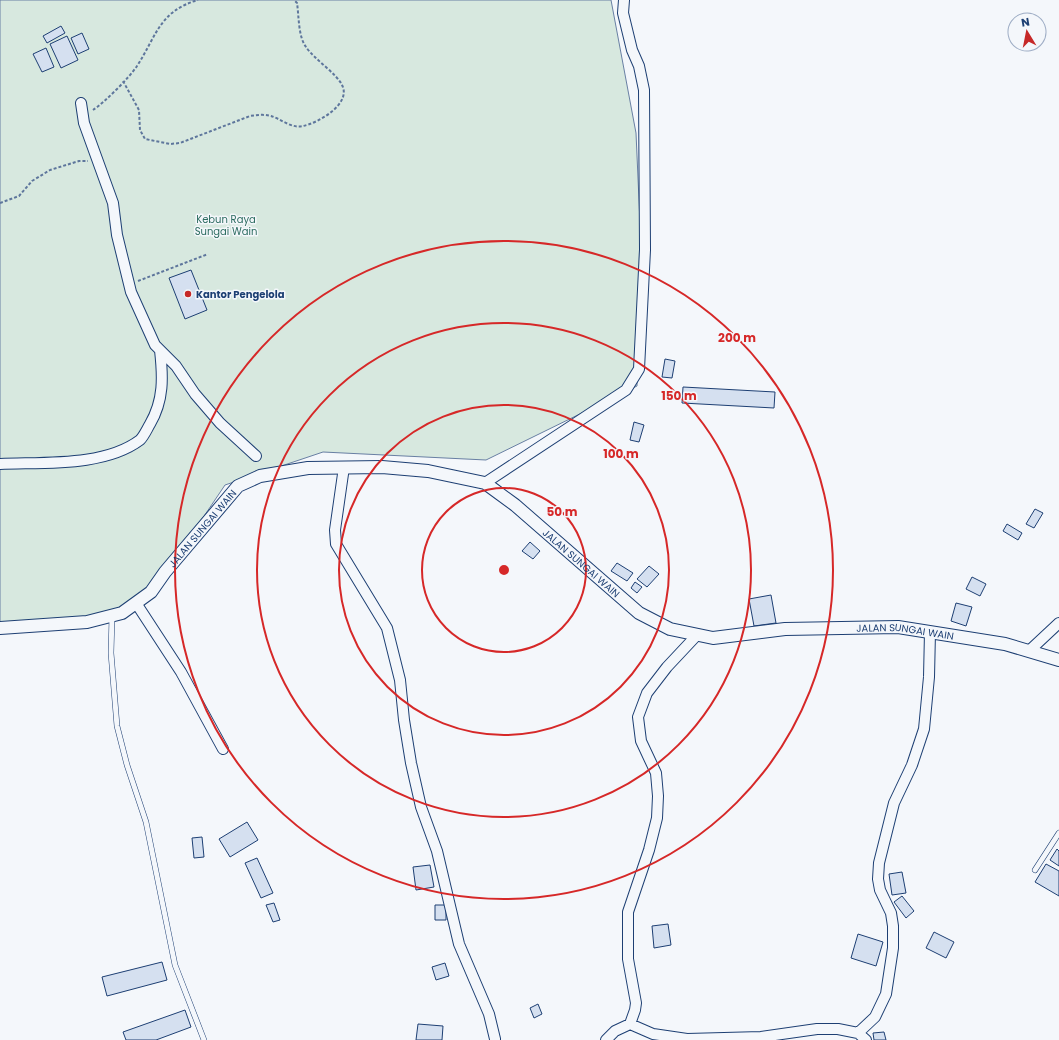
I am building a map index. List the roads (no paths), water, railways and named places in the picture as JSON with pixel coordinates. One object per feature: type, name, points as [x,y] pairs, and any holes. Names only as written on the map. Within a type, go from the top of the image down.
[{"type":"street","points":[[485,483],[626,390],[639,369],[645,250],[644,90],[639,66],[632,50],[623,13],[624,0]]},
{"type":"street","points":[[82,108],[84,123],[113,203],[117,235],[131,292],[155,345],[176,366],[195,394],[220,423],[256,456]]},
{"type":"street","points":[[0,464],[79,461],[116,452],[141,439],[153,418],[162,393],[163,376],[160,350]]},
{"type":"street","points":[[344,467],[335,530],[336,544],[387,628],[400,680],[409,756],[421,807],[437,851],[459,944],[489,1014],[495,1039]]},
{"type":"street","name":"JALAN SUNGAI WAIN","points":[[0,628],[87,622],[122,613],[151,592],[165,572],[238,486],[260,476],[308,468],[382,467],[428,471],[485,483],[515,505],[639,613],[670,629],[713,638],[785,629],[898,627],[1005,644],[1059,660]]},
{"type":"street","points":[[136,603],[181,672],[223,749]]},
{"type":"street","points":[[1029,651],[1059,623]]},
{"type":"street","points":[[858,1033],[874,1017],[886,994],[893,948],[893,926],[891,913],[880,890],[878,879],[879,863],[894,803],[912,765],[924,729],[929,676],[930,632]]},
{"type":"street","points":[[606,1040],[615,1031],[630,1024],[635,1010],[636,1003],[628,959],[628,912],[649,850],[656,818],[658,796],[656,773],[641,741],[638,717],[647,693],[667,667],[697,634]]},
{"type":"street","points":[[630,1024],[654,1034],[687,1040],[761,1037],[817,1029],[838,1029],[858,1033],[866,1040]]},
{"type":"lane","points":[[112,616],[111,653],[117,726],[127,765],[146,822],[175,965],[204,1040]]},
{"type":"lane","points":[[1035,870],[1059,833]]},
{"type":"place","name":"Kantor Pengelola","points":[[188,294]]},
{"type":"park label","name":"Kebun Raya Sungai Wain","points":[[226,224]]}]
